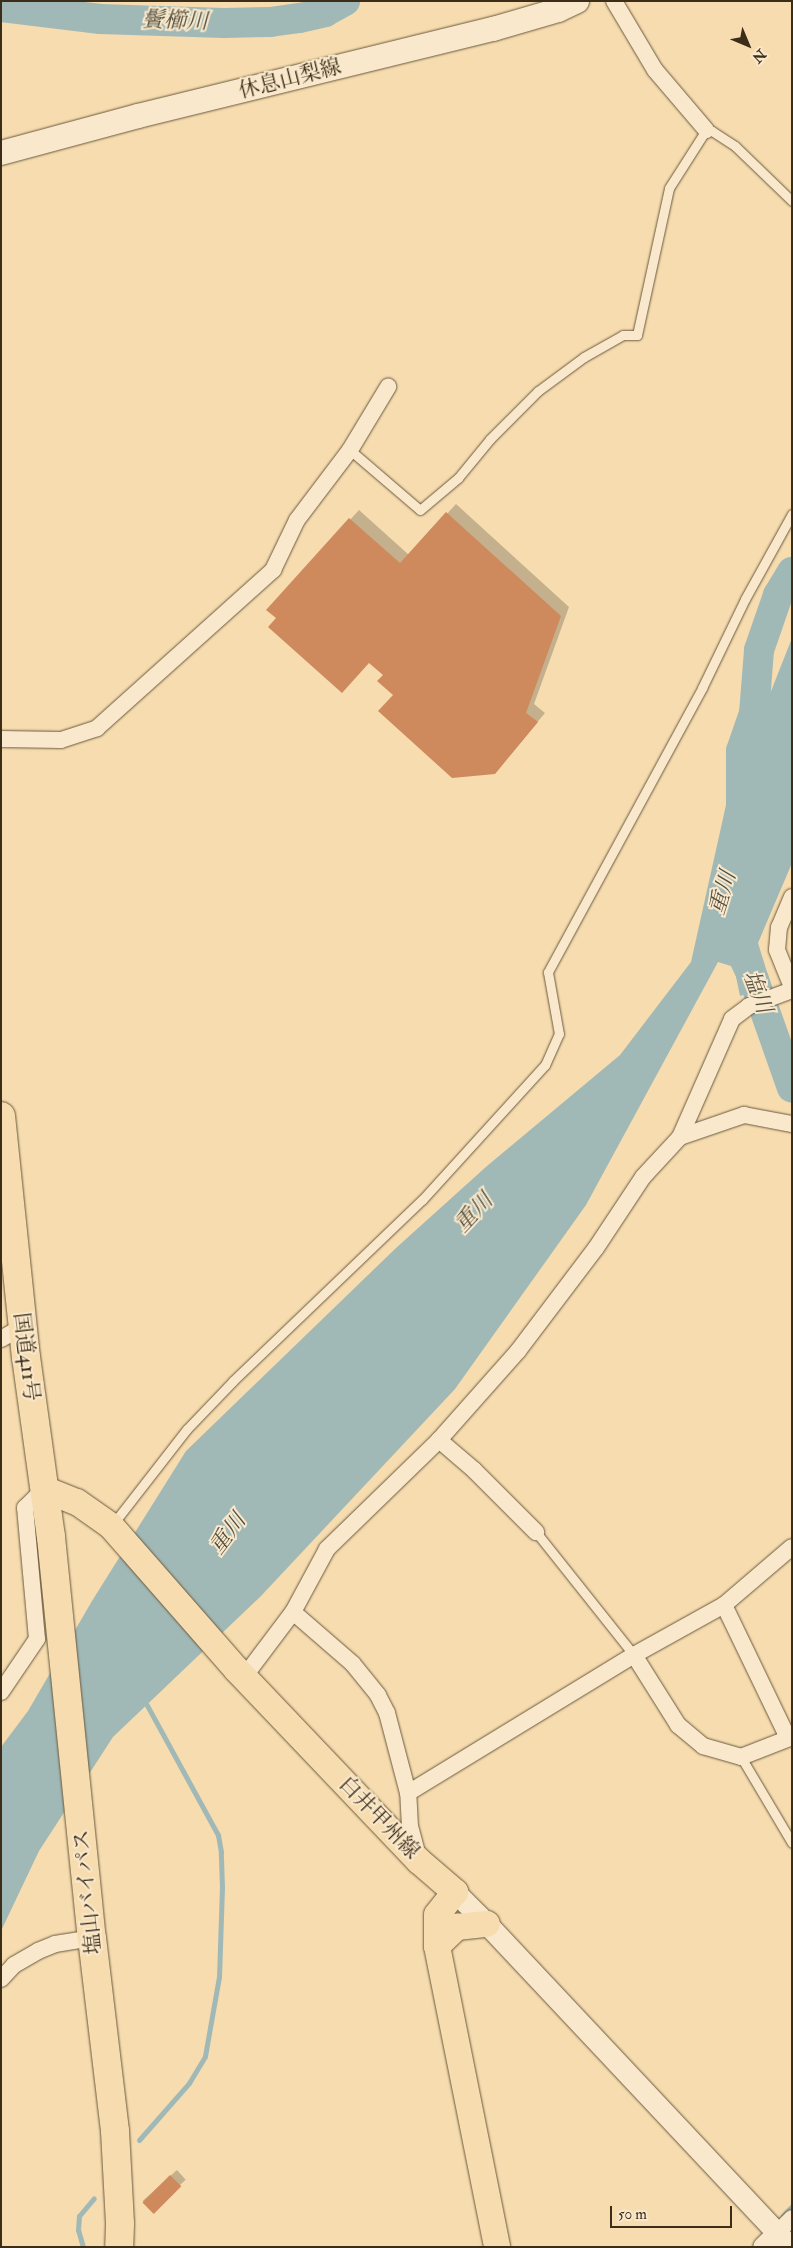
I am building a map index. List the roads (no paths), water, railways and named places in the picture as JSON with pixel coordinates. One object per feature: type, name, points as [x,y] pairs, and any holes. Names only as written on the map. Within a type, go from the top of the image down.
[{"type":"highway","name":"国道411号","points":[[1,1116],[12,1333],[44,1489],[51,1537]]},
{"type":"highway","name":"塩山バイパス","points":[[51,1537],[91,1930],[115,2131],[120,2224],[119,2247]]},
{"type":"main road","name":"休息山梨線","points":[[1,153],[148,114],[493,29],[558,10],[577,1]]},
{"type":"main road","name":"白井甲州線","points":[[44,1489],[77,1502],[111,1526],[241,1674],[419,1860],[455,1892]]},
{"type":"main road","points":[[455,1892],[438,1915],[437,1946],[497,2247]]},
{"type":"main road","points":[[437,1946],[457,1927],[487,1924]]},
{"type":"street","points":[[614,1],[655,70],[706,130]]},
{"type":"street","points":[[1,738],[61,740],[98,728],[273,570],[297,520],[350,450],[388,387]]},
{"type":"street","points":[[241,1674],[293,1612],[327,1549],[439,1440],[518,1351],[596,1248],[643,1176],[680,1137],[732,1019],[749,1006],[792,988],[777,950],[779,927],[792,897]]},
{"type":"street","points":[[680,1137],[744,1116],[792,1124]]},
{"type":"street","points":[[439,1440],[474,1470],[536,1532]]},
{"type":"street","points":[[1,1692],[37,1639],[25,1508],[44,1489]]},
{"type":"street","points":[[408,1793],[634,1654],[724,1605],[792,1547]]},
{"type":"street","points":[[634,1654],[678,1725],[703,1746],[741,1757],[790,1738],[724,1605]]},
{"type":"street","points":[[293,1612],[353,1664],[378,1694],[387,1713],[408,1793],[410,1827],[419,1860]]},
{"type":"street","points":[[455,1892],[487,1924],[777,2242],[792,2218]]},
{"type":"street","points":[[1,1979],[14,1966],[55,1944],[91,1930]]},
{"type":"lane","points":[[350,450],[420,510],[458,478],[490,440],[538,391],[584,357],[624,335],[637,335],[669,188],[706,130],[712,131],[735,146],[792,201]]},
{"type":"lane","points":[[111,1526],[187,1429],[233,1381],[422,1200],[545,1066],[559,1034],[548,972],[702,688],[745,599],[792,514]]},
{"type":"lane","points":[[536,1532],[634,1654]]},
{"type":"lane","points":[[741,1757],[792,1843]]},
{"type":"water","points":[[792,638],[792,863],[758,943],[771,985],[740,996],[734,967],[718,962],[586,1205],[455,1389],[261,1596],[113,1737],[39,1851],[1,1931],[1,1747],[28,1711],[92,1601],[186,1451],[396,1248],[487,1166],[620,1055],[691,962],[726,805]]},
{"type":"waterway","name":"鬢櫛川","points":[[1,7],[100,19],[224,23],[270,22],[300,18],[325,12],[345,1]]},
{"type":"waterway","name":"重川","points":[[741,808],[741,751],[754,714],[759,650],[778,595],[792,572]]},
{"type":"waterway","name":"塩川","points":[[741,952],[754,980],[792,1088]]},
{"type":"waterway","points":[[139,2140],[189,2083],[205,2056],[219,1977],[222,1887],[221,1852],[218,1835],[144,1700]]},
{"type":"waterway","points":[[83,2247],[78,2230],[79,2216],[94,2198]]},
{"type":"waterway","points":[[783,2216],[792,2206]]}]
